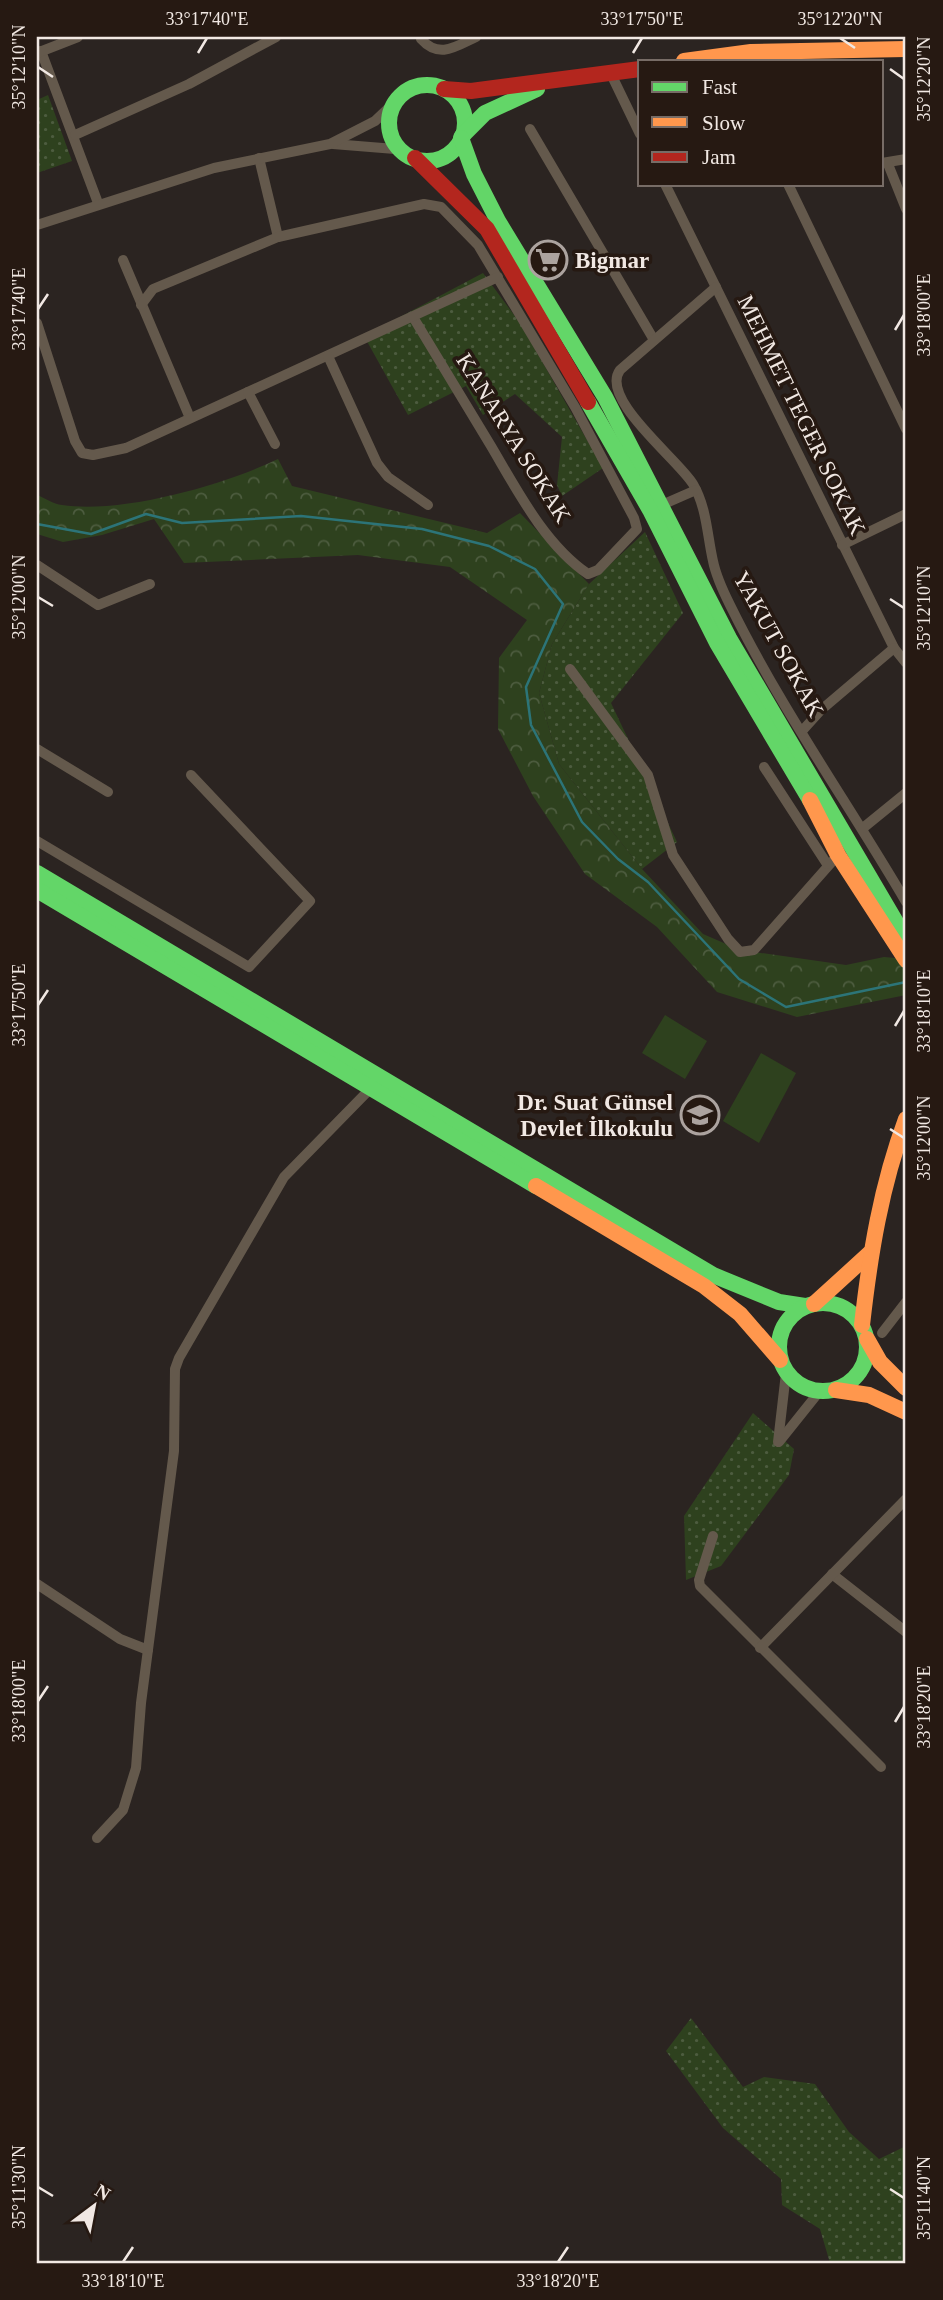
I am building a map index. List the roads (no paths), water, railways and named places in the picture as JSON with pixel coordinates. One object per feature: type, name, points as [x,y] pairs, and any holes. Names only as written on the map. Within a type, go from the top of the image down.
[{"type":"main road","points":[[691,60],[806,43],[906,49]]},
{"type":"main road","points":[[638,69],[471,91],[422,85],[402,94],[394,103],[389,124],[391,135],[487,229],[529,313],[656,508],[906,939]]},
{"type":"main road","points":[[410,156],[426,160],[447,155],[485,113],[500,104],[559,81]]},
{"type":"main road","points":[[444,89],[460,104],[465,125],[462,137],[474,174],[498,221],[605,397],[718,643],[818,814],[832,859],[906,960]]},
{"type":"main road","points":[[37,873],[713,1275],[759,1295],[810,1305],[842,1307],[870,1332],[880,1362],[906,1388]]},
{"type":"main road","points":[[37,890],[704,1286],[740,1314],[783,1367],[806,1389],[869,1395],[906,1412]]},
{"type":"main road","points":[[836,1390],[854,1380],[863,1368],[867,1353],[870,1332],[870,1253],[891,1156],[906,1119]]},
{"type":"main road","points":[[783,1367],[780,1334],[786,1322],[870,1253]]},
{"type":"street","points":[[78,37],[39,52],[75,135],[98,203]]},
{"type":"street","points":[[75,135],[189,84],[276,37]]},
{"type":"street","points":[[421,39],[429,48],[439,52],[450,50],[476,37]]},
{"type":"street","points":[[611,74],[638,130]]},
{"type":"street","points":[[330,144],[375,121],[394,103]]},
{"type":"street","points":[[530,128],[654,340]]},
{"type":"street","points":[[37,225],[98,203],[259,158],[330,144],[395,149],[410,156]]},
{"type":"street","points":[[259,158],[278,237]]},
{"type":"street","points":[[906,159],[885,164],[906,209]]},
{"type":"street","name":"MEHMET TEGER SOKAK","points":[[666,186],[842,545],[894,648],[906,663]]},
{"type":"street","points":[[789,186],[906,429]]},
{"type":"street","points":[[141,305],[153,289],[278,237],[434,204],[441,207],[478,245],[498,277],[529,313]]},
{"type":"street","points":[[123,260],[190,418]]},
{"type":"street","points":[[37,323],[75,441],[82,453],[93,456],[126,448],[498,277]]},
{"type":"street","name":"YAKUT SOKAK","points":[[716,287],[620,370],[615,378],[617,389],[634,417],[676,461],[696,490],[704,512],[718,580],[749,641],[906,902]]},
{"type":"street","name":"KANARYA SOKAK","points":[[413,317],[513,483],[550,536],[588,574],[598,570],[637,529],[635,518],[575,407],[529,313]]},
{"type":"street","points":[[328,356],[377,463],[388,477],[428,505]]},
{"type":"street","points":[[248,392],[275,444]]},
{"type":"street","points":[[656,508],[696,490]]},
{"type":"street","points":[[842,545],[906,514]]},
{"type":"street","points":[[37,565],[98,605],[150,584]]},
{"type":"street","points":[[802,731],[821,710],[894,648]]},
{"type":"street","points":[[570,669],[648,775],[673,855],[728,939],[740,952],[754,950],[832,859],[764,767]]},
{"type":"street","points":[[37,749],[108,792]]},
{"type":"street","points":[[37,841],[248,967],[310,901],[191,775]]},
{"type":"street","points":[[863,828],[906,793]]},
{"type":"street","points":[[97,1838],[123,1810],[136,1768],[148,1650],[174,1451],[176,1369],[179,1358],[284,1177],[371,1088]]},
{"type":"street","points":[[870,1332],[906,1303]]},
{"type":"street","points":[[783,1367],[778,1442],[819,1392]]},
{"type":"street","points":[[760,1648],[906,1499]]},
{"type":"street","points":[[713,1536],[699,1580],[700,1586],[881,1767]]},
{"type":"street","points":[[832,1574],[906,1632]]},
{"type":"street","points":[[37,1584],[120,1639],[148,1650]]},
{"type":"waterway","points":[[37,524],[91,534],[146,514],[182,523],[301,516],[422,529],[489,546],[535,569],[563,604],[526,687],[531,725],[582,822],[618,859],[648,882],[739,979],[786,1007],[906,982]]},
{"type":"place","name":"Bigmar","points":[[548,260]]},
{"type":"place","name":"Dr. Suat Günsel Devlet İlkokulu","points":[[700,1115]]}]
